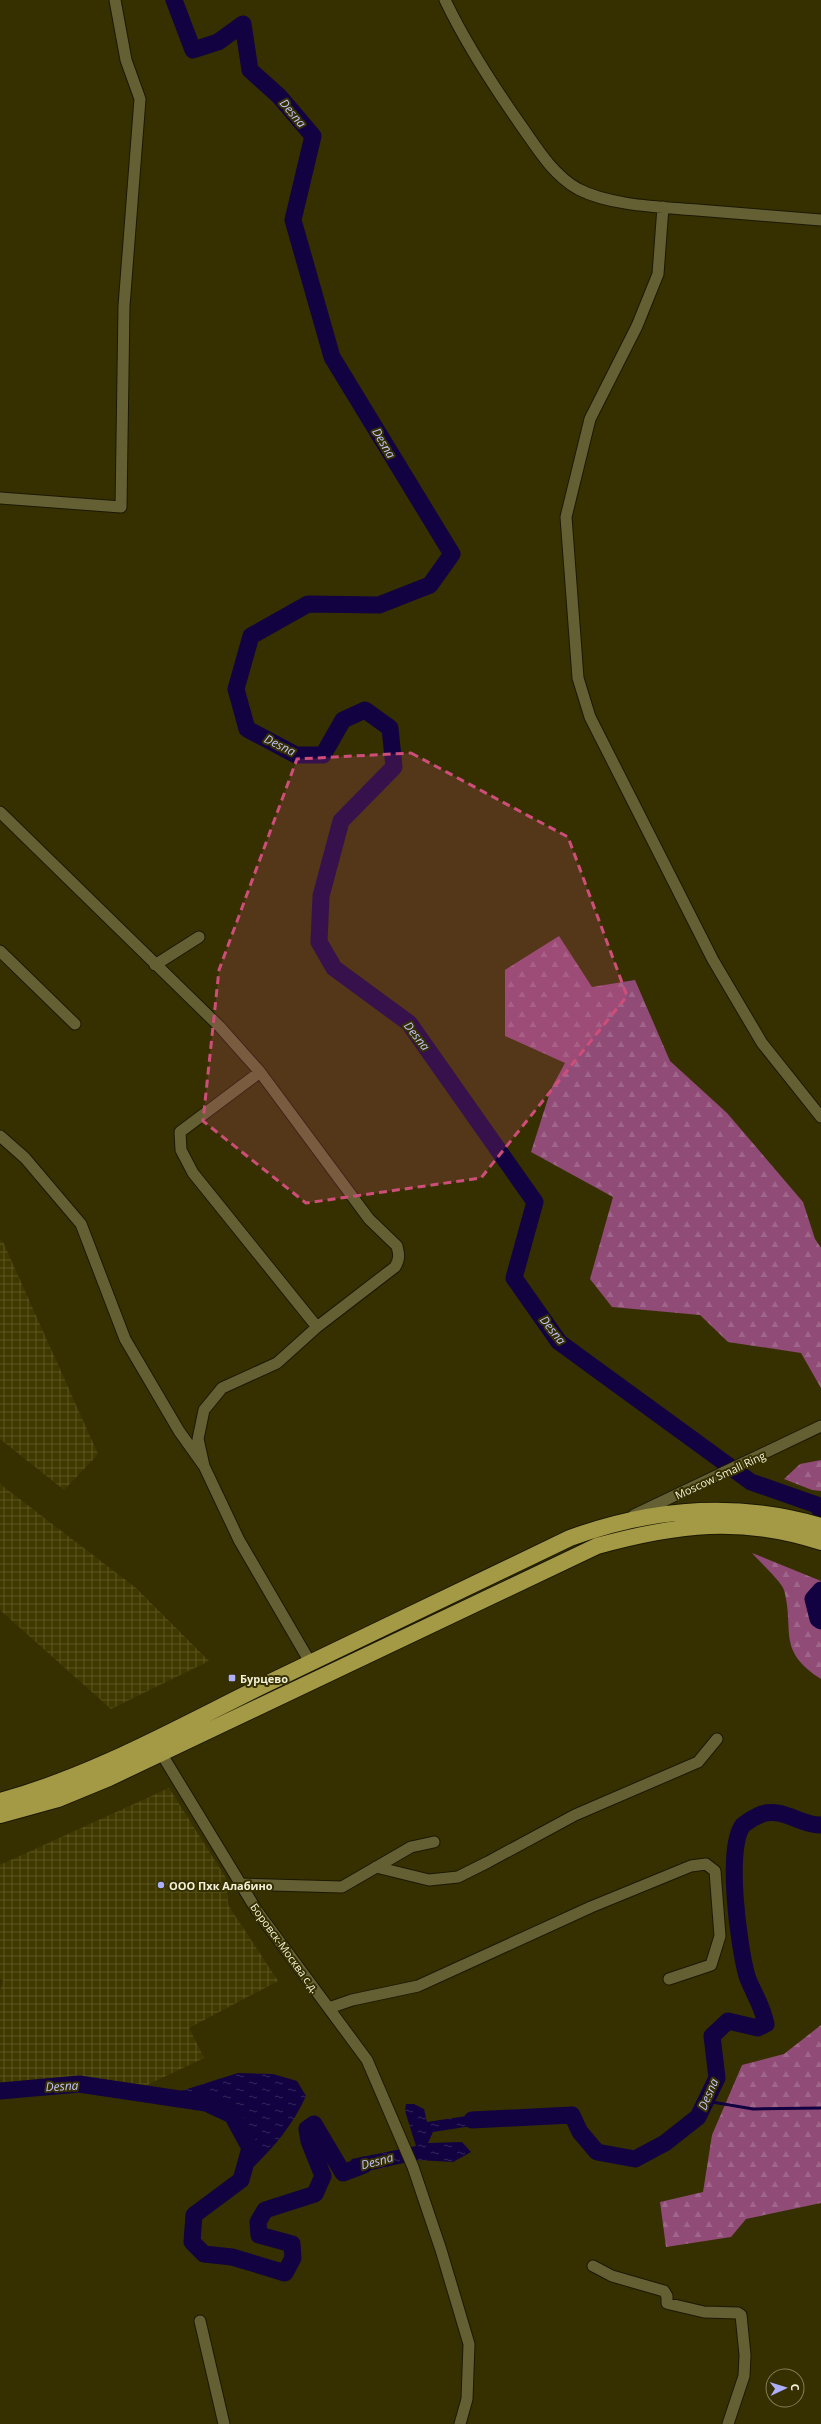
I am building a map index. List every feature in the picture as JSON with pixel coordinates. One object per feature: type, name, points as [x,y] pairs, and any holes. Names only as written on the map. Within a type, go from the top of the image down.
[{"type":"highway","points":[[0,1815],[58,1799],[161,1753],[577,1554],[629,1537],[667,1529],[708,1517],[752,1511],[793,1518],[821,1526]]},
{"type":"highway","points":[[0,1801],[56,1784],[102,1764],[310,1662],[570,1538],[618,1522],[664,1513],[708,1517],[750,1526],[789,1532],[821,1542]]},
{"type":"street","points":[[0,498],[121,507],[124,306],[140,99],[126,60],[115,0]]},
{"type":"street","points":[[445,0],[479,64],[547,162],[564,180],[594,196],[663,207],[821,220]]},
{"type":"street","points":[[663,207],[658,274],[637,326],[590,419],[566,517],[578,678],[590,718],[712,960],[762,1043],[821,1117]]},
{"type":"street","points":[[0,812],[220,1027],[260,1072],[361,1208],[397,1246],[400,1258],[395,1267],[317,1327],[277,1363],[222,1388],[204,1410],[198,1439],[204,1466]]},
{"type":"street","points":[[155,965],[199,936]]},
{"type":"street","points":[[0,951],[76,1024]]},
{"type":"street","points":[[260,1072],[180,1132],[181,1150],[186,1162],[204,1187],[317,1327]]},
{"type":"street","points":[[0,1136],[26,1158],[80,1224],[125,1339],[179,1431],[204,1466],[239,1540],[310,1662]]},
{"type":"street","name":"Moscow Small Ring","points":[[618,1522],[703,1484],[821,1426]]},
{"type":"street","points":[[376,1867],[429,1880],[458,1876],[488,1862],[575,1814],[698,1762],[716,1739]]},
{"type":"street","name":"Боровск-Москва с.д.","points":[[161,1753],[257,1911],[367,2060],[413,2167],[441,2250],[469,2344],[468,2399],[460,2424]]},
{"type":"street","points":[[241,1884],[342,1887],[411,1847],[434,1842]]},
{"type":"street","points":[[329,2008],[352,2000],[418,1986],[591,1907],[692,1866],[706,1864],[715,1871],[720,1936],[710,1965],[669,1979]]},
{"type":"street","points":[[593,2266],[612,2276],[664,2291],[668,2296],[667,2303],[678,2307],[704,2312],[738,2313],[741,2315],[745,2355],[744,2376],[728,2424]]},
{"type":"street","points":[[200,2321],[224,2424]]},
{"type":"highlighted area","points":[[411,753],[568,837],[627,996],[481,1178],[306,1203],[203,1121],[219,970],[297,759]]},
{"type":"shaded area","points":[[0,1240],[3,1242],[98,1454],[64,1490],[0,1439]]},
{"type":"shaded area","points":[[0,1484],[136,1588],[209,1661],[111,1709],[0,1610]]},
{"type":"shaded area","points":[[169,1788],[226,1878],[228,1905],[278,1981],[189,2028],[204,2058],[147,2085],[79,2077],[6,2084],[0,2080],[0,1991],[3,1980],[0,1979],[0,1865]]},
{"type":"green space","points":[[559,936],[592,987],[635,980],[670,1061],[727,1113],[803,1202],[815,1239],[821,1248],[821,1388],[801,1353],[728,1342],[700,1315],[612,1307],[590,1279],[613,1197],[531,1152],[551,1089],[565,1063],[505,1036],[505,970]]},
{"type":"green space","points":[[821,1460],[821,1491],[812,1490],[784,1479],[800,1464]]},
{"type":"green space","points":[[752,1553],[821,1581],[821,1679],[807,1669],[792,1649],[784,1590],[774,1576]]},
{"type":"green space","points":[[821,2025],[821,2203],[746,2219],[731,2237],[666,2247],[660,2202],[703,2192],[712,2135],[742,2065],[784,2054]]},
{"type":"water","points":[[238,2073],[273,2074],[297,2081],[306,2096],[285,2132],[268,2152],[238,2182],[250,2148],[232,2115],[206,2103],[165,2096]]},
{"type":"water","points":[[406,2104],[414,2104],[424,2109],[427,2122],[486,2113],[494,2118],[491,2123],[433,2132],[428,2143],[462,2142],[471,2152],[453,2162],[417,2160],[354,2174],[343,2173],[352,2159],[416,2146],[405,2111]]},
{"type":"waterway","name":"Desna","points":[[174,0],[193,50],[218,42],[243,24],[250,70],[279,96],[313,136],[293,220],[332,357],[452,554],[430,585],[379,605],[308,604],[251,636],[236,689],[247,729],[296,755],[323,755],[343,720],[365,710],[390,728],[394,767],[341,821],[321,896],[319,942],[334,968],[409,1023],[535,1202],[514,1278],[559,1342],[751,1482],[817,1505],[821,1511]]},
{"type":"waterway","name":"Desna","points":[[821,1590],[813,1599],[818,1619],[821,1621]]},
{"type":"waterway","name":"Desna","points":[[472,2120],[572,2115],[580,2132],[597,2152],[635,2159],[665,2143],[698,2117],[717,2078],[712,2036],[728,2021],[758,2028],[766,2024],[762,2010],[747,1976],[737,1922],[734,1876],[735,1854],[738,1837],[743,1825],[762,1814],[769,1813],[777,1813],[814,1825],[821,1825]]},
{"type":"waterway","name":"Desna","points":[[0,2091],[79,2084],[206,2103],[232,2115],[250,2148],[241,2180],[194,2215],[192,2242],[204,2254],[232,2257],[285,2273],[293,2258],[292,2244],[259,2235],[258,2222],[265,2210],[315,2194],[323,2176],[309,2141],[307,2129],[314,2124],[343,2173],[364,2165]]},
{"type":"waterway","points":[[706,2101],[753,2109],[821,2108]]},
{"type":"place","name":"Бурцево","points":[[232,1678]]},
{"type":"place","name":"ООО Пхк Алабино","points":[[161,1885]]}]
